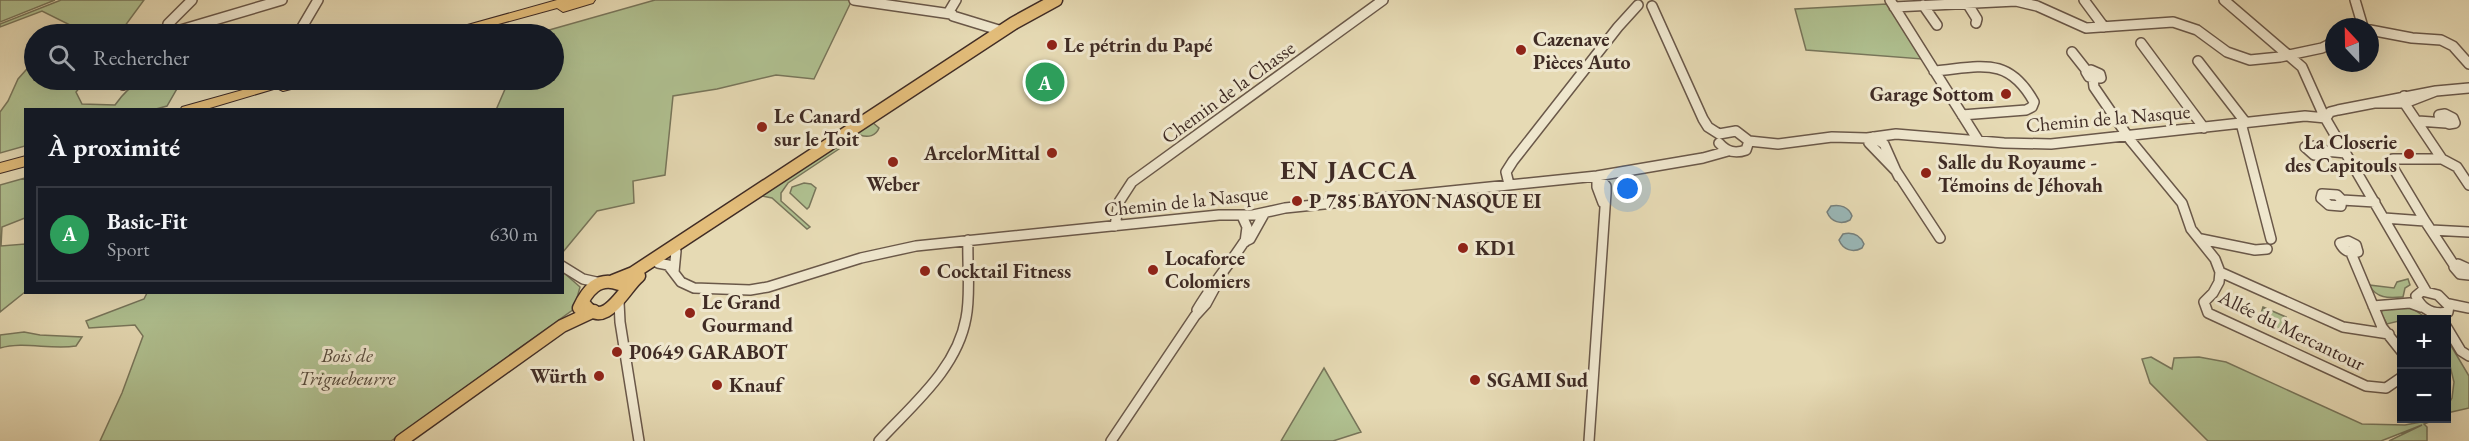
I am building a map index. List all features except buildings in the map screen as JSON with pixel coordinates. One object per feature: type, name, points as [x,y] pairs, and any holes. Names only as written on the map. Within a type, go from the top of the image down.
[{"type":"highway","points":[[486,24],[571,0]]},
{"type":"highway","points":[[504,24],[589,0]]},
{"type":"highway","points":[[193,108],[256,90]]},
{"type":"highway","points":[[213,108],[276,90]]},
{"type":"highway","points":[[0,162],[24,156]]},
{"type":"highway","points":[[0,168],[24,162]]},
{"type":"main road","points":[[562,326],[585,297],[607,282],[628,276],[1002,31],[1056,0]]},
{"type":"main road","points":[[401,441],[562,326],[599,311],[621,296],[634,279],[722,219],[728,212]]},
{"type":"main road","points":[[607,282],[621,286],[621,296]]},
{"type":"main road","points":[[585,297],[588,309],[599,311]]},
{"type":"street","points":[[168,24],[192,0]]},
{"type":"street","points":[[200,24],[282,0]]},
{"type":"street","points":[[304,24],[318,0]]},
{"type":"street","points":[[854,0],[951,14],[957,18],[1002,31]]},
{"type":"street","points":[[951,14],[950,8],[956,0]]},
{"type":"street","name":"Chemin de la Chasse","points":[[1115,226],[1117,205],[1124,190],[1132,182],[1383,0]]},
{"type":"street","points":[[2084,0],[2104,27]]},
{"type":"street","points":[[2224,0],[2304,70],[2311,92],[2427,291]]},
{"type":"street","points":[[2355,0],[2360,18]]},
{"type":"street","points":[[1892,3],[1923,5],[2021,1],[2080,26],[2104,27],[2160,21],[2173,22],[2197,30],[2227,52],[2241,59],[2255,60],[2289,55],[2325,46]]},
{"type":"street","points":[[1509,184],[1506,172],[1638,3],[1646,8],[1651,3],[1708,127],[1719,139],[1728,151],[1743,152],[1749,148],[1749,141],[1737,131],[1729,130],[1719,139],[1711,155]]},
{"type":"street","points":[[1892,3],[1978,140]]},
{"type":"street","points":[[1967,3],[1977,19],[1976,23]]},
{"type":"street","points":[[1923,5],[1936,25]]},
{"type":"street","points":[[2379,32],[2412,38],[2442,39],[2453,46],[2469,64]]},
{"type":"street","points":[[2141,43],[2204,128]]},
{"type":"street","name":"Allée du Mercantour","points":[[2072,52],[2090,75],[2094,87],[2128,136],[2182,203],[2189,227],[2212,253],[2220,272],[2215,290],[2204,302],[2204,308],[2211,315],[2373,389],[2388,387],[2397,381]]},
{"type":"street","points":[[2198,61],[2243,123],[2271,239]]},
{"type":"street","points":[[1934,71],[2005,68],[2018,77],[2034,102],[2032,107],[2026,110],[1962,114]]},
{"type":"street","points":[[2374,103],[2407,99],[2436,91],[2469,88]]},
{"type":"street","points":[[2325,117],[2330,112],[2338,110],[2392,99],[2407,99]]},
{"type":"street","points":[[2407,99],[2442,159]]},
{"type":"street","points":[[2308,114],[2319,106],[2338,110]]},
{"type":"street","name":"Chemin de la Nasque","points":[[1749,141],[1778,144],[1834,137],[1871,140],[1891,134],[2027,144],[2204,128],[2308,114],[2325,117]]},
{"type":"street","points":[[2418,121],[2446,123]]},
{"type":"street","name":"Chemin de la Nasque","points":[[1882,142],[1914,135]]},
{"type":"street","points":[[1871,140],[1882,142],[1899,177]]},
{"type":"street","points":[[1871,140],[1940,237]]},
{"type":"street","name":"Chemin de la Nasque","points":[[658,263],[668,265],[681,282],[694,288],[750,290],[768,287],[876,254],[916,246],[1219,215],[1264,214],[1285,208],[1615,174],[1728,151]]},
{"type":"street","points":[[2325,151],[2346,153]]},
{"type":"street","points":[[2469,185],[2456,166],[2442,159],[2399,158],[2391,162],[2457,272],[2469,275]]},
{"type":"street","points":[[1602,189],[1615,174]]},
{"type":"street","points":[[1589,441],[1604,206],[1602,189],[1597,176]]},
{"type":"street","points":[[1576,178],[1602,189]]},
{"type":"street","points":[[2342,201],[2375,202]]},
{"type":"street","points":[[1244,242],[1250,239],[1264,214]]},
{"type":"street","points":[[1111,441],[1195,316],[1216,291],[1219,280],[1244,242],[1247,227],[1242,216]]},
{"type":"street","points":[[2384,218],[2425,220]]},
{"type":"street","points":[[2431,230],[2469,232]]},
{"type":"street","points":[[2201,239],[2255,250],[2267,249]]},
{"type":"street","points":[[879,441],[937,376],[961,339],[967,316],[968,240]]},
{"type":"street","points":[[674,272],[676,251]]},
{"type":"street","name":"Allée du Mercantour","points":[[2351,254],[2382,327],[2397,345]]},
{"type":"street","points":[[2454,265],[2461,264],[2469,269]]},
{"type":"street","points":[[564,267],[583,279],[607,282]]},
{"type":"street","points":[[2220,272],[2343,327],[2389,334]]},
{"type":"street","points":[[583,279],[585,297]]},
{"type":"street","points":[[2372,303],[2408,299],[2416,296],[2418,292],[2427,291],[2442,297],[2449,304],[2469,308]]},
{"type":"street","points":[[621,296],[620,322],[639,441]]},
{"type":"street","points":[[2416,296],[2424,308]]},
{"type":"street","points":[[2372,303],[2410,303],[2437,315]]},
{"type":"street","points":[[2444,315],[2448,312],[2449,304]]},
{"type":"street","points":[[599,311],[620,322]]},
{"type":"street","points":[[2451,334],[2461,351],[2469,356]]},
{"type":"green space","points":[[0,0],[55,0],[0,22]]},
{"type":"green space","points":[[61,0],[144,0],[126,24],[68,24],[42,11],[0,27],[0,24]]},
{"type":"green space","points":[[655,0],[849,0],[851,2],[814,79],[776,75],[717,89],[673,96],[665,175],[633,181],[634,203],[597,211],[564,251],[564,108],[497,108],[505,90],[564,90],[564,26]]},
{"type":"green space","points":[[1887,4],[1922,59],[1806,50],[1795,9]]},
{"type":"green space","points":[[24,72],[24,90],[78,90],[76,92],[82,104],[115,105],[128,90],[176,90],[167,106],[160,108],[24,108],[24,146],[0,153],[0,112]]},
{"type":"green space","points":[[872,122],[879,128],[874,135],[860,135],[788,183],[781,193],[781,201],[810,227],[807,229],[772,198],[762,196]]},
{"type":"green space","points":[[24,178],[24,218],[2,227],[1,246],[24,244],[24,293],[0,312],[0,185]]},
{"type":"green space","points":[[804,183],[816,188],[807,209],[790,193],[792,187]]},
{"type":"green space","name":"Bois de Triguebeurre","points":[[564,273],[580,287],[574,309],[391,441],[100,441],[122,393],[143,336],[135,325],[89,328],[86,321],[144,299],[146,294],[564,294]]},
{"type":"green space","points":[[2408,279],[2410,285],[2405,288],[2403,297],[2379,295],[2369,285],[2394,288],[2397,282]]},
{"type":"green space","points":[[2263,307],[2286,317],[2281,330],[2259,320]]},
{"type":"green space","points":[[2410,307],[2422,315],[2397,315],[2397,322],[2387,324],[2381,313],[2383,309]]},
{"type":"green space","points":[[24,332],[82,337],[76,346],[18,345],[0,348],[0,335]]},
{"type":"green space","points":[[2451,346],[2469,376],[2469,408],[2451,412],[2454,382],[2451,370]]},
{"type":"green space","points":[[2151,357],[2172,369],[2174,358],[2199,357],[2226,362],[2362,424],[2427,423],[2424,424],[2427,427],[2427,441],[2389,441],[2422,425],[2381,441],[2208,441],[2150,383],[2142,359]]},
{"type":"green space","points":[[1324,368],[1361,432],[1333,441],[1281,441]]},
{"type":"water","points":[[1838,205],[1846,208],[1852,216],[1850,220],[1837,222],[1834,220],[1827,212],[1831,206]]},
{"type":"water","points":[[1850,233],[1858,236],[1864,244],[1862,248],[1849,250],[1846,248],[1839,240],[1843,234]]},
{"type":"place","name":"Le pétrin du Papé","points":[[1052,45]]},
{"type":"place","name":"Cazenave Pièces Auto","points":[[1521,50]]},
{"type":"place","name":"Basic-Fit","points":[[1045,82]]},
{"type":"place","name":"Garage Sottom","points":[[2006,94]]},
{"type":"place","name":"Le Canard sur le Toit","points":[[762,127]]},
{"type":"place","name":"ArcelorMittal","points":[[1052,153]]},
{"type":"place","name":"La Closerie des Capitouls","points":[[2409,154]]},
{"type":"place","name":"Weber","points":[[893,162]]},
{"type":"place","name":"Salle du Royaume - Témoins de Jéhovah","points":[[1926,173]]},
{"type":"place","name":"P 785 BAYON NASQUE EI","points":[[1297,201]]},
{"type":"place","name":"KD1","points":[[1463,248]]},
{"type":"place","name":"Locaforce Colomiers","points":[[1153,270]]},
{"type":"place","name":"Cocktail Fitness","points":[[925,271]]},
{"type":"place","name":"Le Grand Gourmand","points":[[690,313]]},
{"type":"place","name":"P0649 GARABOT","points":[[617,352]]},
{"type":"place","name":"Würth","points":[[599,376]]},
{"type":"place","name":"SGAMI Sud","points":[[1475,380]]},
{"type":"place","name":"Knauf","points":[[717,385]]},
{"type":"district","name":"EN JACCA","points":[[1349,170]]}]
